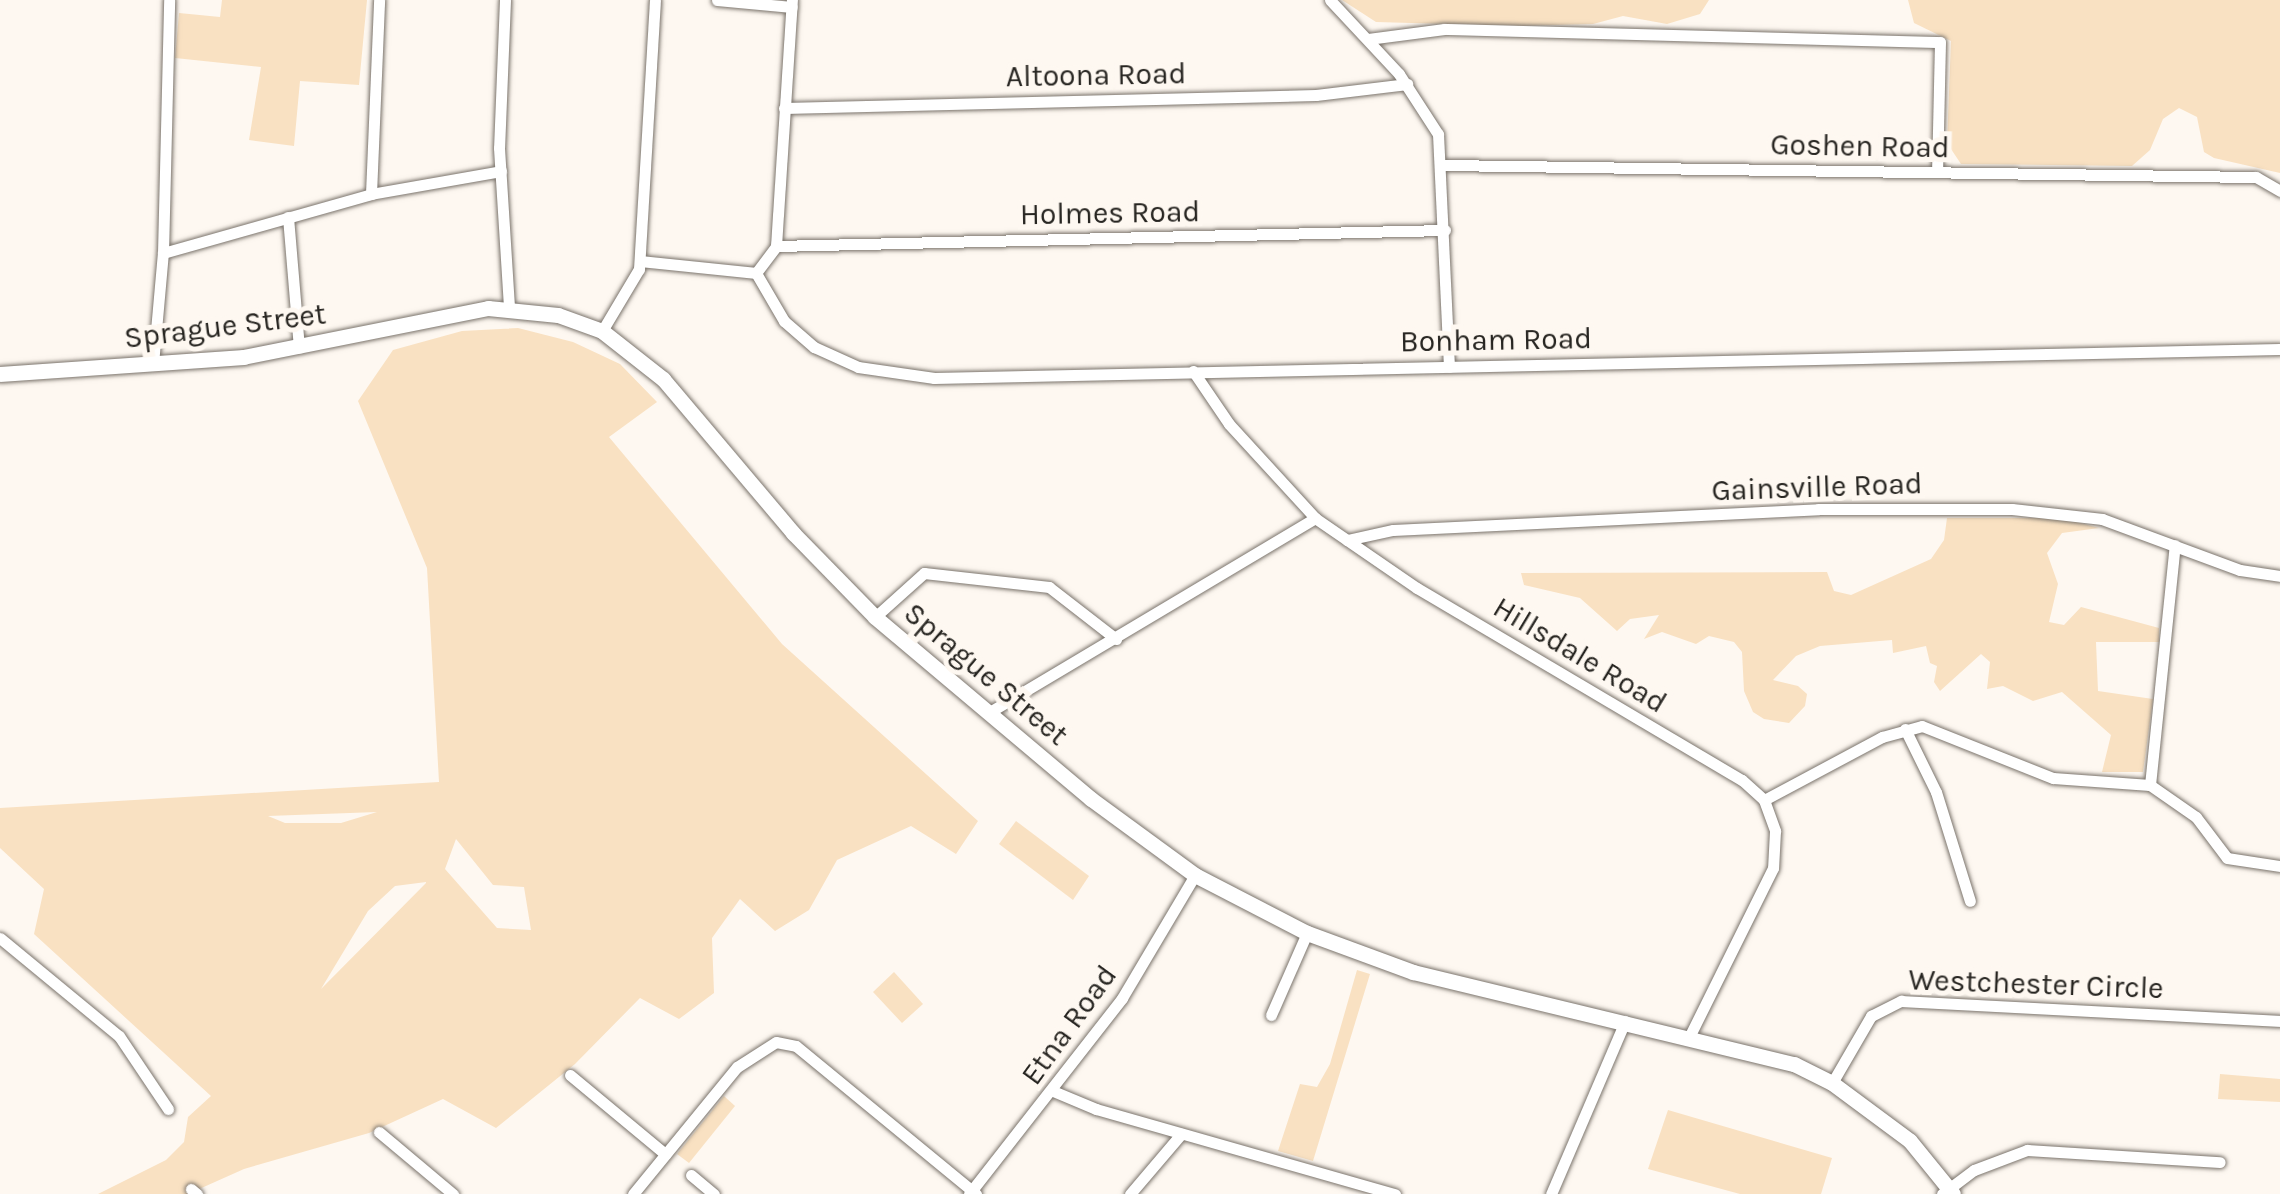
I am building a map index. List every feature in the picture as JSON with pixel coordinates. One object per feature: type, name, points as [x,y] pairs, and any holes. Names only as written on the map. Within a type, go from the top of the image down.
[{"type":"main road","name":"Sprague Street","points":[[0,374],[153,364],[298,348],[509,308],[558,315],[602,332],[663,378],[782,521],[876,618],[988,713],[1195,875],[1307,933],[1414,972],[1755,1050],[1832,1083],[1910,1142],[1947,1192]]},
{"type":"street","points":[[153,364],[164,253],[169,0]]},
{"type":"street","points":[[370,194],[379,0]]},
{"type":"street","points":[[505,0],[501,171],[509,308]]},
{"type":"street","points":[[602,332],[640,261],[655,0]]},
{"type":"street","points":[[640,261],[756,273],[776,246],[792,3],[717,0]]},
{"type":"street","points":[[1330,0],[1407,84],[1435,127],[1444,165],[1449,367]]},
{"type":"street","points":[[1368,40],[1458,30],[1940,42],[1937,172]]},
{"type":"street","name":"Altoona Road","points":[[784,108],[1316,96],[1407,84]]},
{"type":"street","name":"Goshen Road","points":[[1444,165],[2256,177],[2277,187]]},
{"type":"street","points":[[164,253],[370,194],[501,171]]},
{"type":"street","points":[[288,217],[298,348]]},
{"type":"street","name":"Holmes Road","points":[[776,246],[1446,230]]},
{"type":"street","name":"Bonham Road","points":[[756,273],[794,332],[858,367],[934,378],[2280,349]]},
{"type":"street","name":"Hillsdale Road","points":[[1193,371],[1229,424],[1315,518],[1764,800]]},
{"type":"street","name":"Gainsville Road","points":[[1347,540],[1393,530],[1780,511],[1977,509],[2102,518],[2175,546],[2280,576]]},
{"type":"street","points":[[988,713],[1315,518]]},
{"type":"street","points":[[2150,785],[2175,546]]},
{"type":"street","points":[[876,618],[924,572],[1049,588],[1116,638]]},
{"type":"street","points":[[1905,728],[1936,792],[1970,901]]},
{"type":"street","points":[[1690,1035],[1773,868],[1776,832],[1764,800],[1905,728],[1944,732],[2052,778],[2150,785],[2196,817],[2227,858],[2280,866]]},
{"type":"street","name":"Etna Road","points":[[972,1193],[1122,998],[1195,875]]},
{"type":"street","points":[[1271,1015],[1307,933]]},
{"type":"street","points":[[0,938],[120,1036],[168,1109]]},
{"type":"street","name":"Westchester Circle","points":[[1832,1083],[1871,1016],[1900,1001],[2280,1021]]},
{"type":"street","points":[[1551,1194],[1625,1021]]},
{"type":"street","points":[[633,1194],[737,1067],[776,1042],[796,1046],[972,1193]]},
{"type":"street","points":[[570,1075],[666,1154]]},
{"type":"street","points":[[1053,1091],[1181,1134],[1395,1194]]},
{"type":"street","points":[[378,1132],[453,1194]]},
{"type":"street","points":[[1130,1194],[1181,1134]]},
{"type":"street","points":[[1947,1192],[2002,1155],[2027,1150],[2220,1162]]},
{"type":"street","points":[[691,1175],[714,1194]]},
{"type":"shaded area","points":[[222,0],[367,0],[359,85],[300,81],[294,146],[249,140],[261,67],[175,58],[179,13],[220,17]]},
{"type":"shaded area","points":[[1342,0],[1709,0],[1700,14],[1667,24],[1623,16],[1593,24],[1518,26],[1376,22]]},
{"type":"shaded area","points":[[1908,0],[2280,0],[2280,173],[2214,158],[2204,152],[2197,117],[2179,108],[2163,119],[2150,150],[2132,166],[1961,164],[1947,143],[1951,41],[1914,23]]},
{"type":"shaded area","points":[[518,328],[573,342],[620,364],[657,402],[609,437],[782,644],[978,821],[956,854],[911,826],[837,860],[809,910],[775,931],[740,899],[712,938],[714,993],[679,1019],[640,998],[575,1064],[496,1128],[443,1099],[369,1133],[244,1169],[188,1194],[98,1194],[166,1160],[184,1142],[188,1117],[211,1096],[34,934],[44,889],[0,848],[0,808],[439,782],[427,568],[358,401],[393,350],[462,331]],"holes":[[[377,812],[341,823],[285,823],[268,816]],[[456,839],[493,885],[524,887],[531,930],[497,928],[445,869]],[[426,882],[321,989],[368,911],[395,886]]]},
{"type":"shaded area","points":[[1947,518],[2062,518],[2099,528],[2062,533],[2047,553],[2058,584],[2049,622],[2064,625],[2081,607],[2159,628],[2159,642],[2096,642],[2098,691],[2153,699],[2143,772],[2102,772],[2111,735],[2062,692],[2033,701],[2003,686],[1987,689],[1990,662],[1981,654],[1940,691],[1934,682],[1937,666],[1930,663],[1926,646],[1893,653],[1892,640],[1820,646],[1796,656],[1773,680],[1798,686],[1807,694],[1805,706],[1789,723],[1764,719],[1753,712],[1744,691],[1742,652],[1734,642],[1709,636],[1696,644],[1662,632],[1644,639],[1659,615],[1630,619],[1617,631],[1580,598],[1524,585],[1521,573],[1827,572],[1834,591],[1851,595],[1931,559],[1944,540]]},
{"type":"shaded area","points":[[1016,821],[1089,876],[1073,900],[999,844]]},
{"type":"shaded area","points":[[1357,970],[1370,974],[1313,1161],[1278,1151],[1300,1084],[1317,1087],[1330,1064]]},
{"type":"shaded area","points":[[894,972],[923,1004],[902,1023],[873,992]]},
{"type":"shaded area","points":[[2220,1074],[2280,1079],[2280,1102],[2218,1099]]},
{"type":"shaded area","points":[[724,1096],[735,1106],[689,1163],[677,1154]]},
{"type":"shaded area","points":[[1668,1110],[1832,1158],[1821,1194],[1740,1194],[1648,1169]]}]
